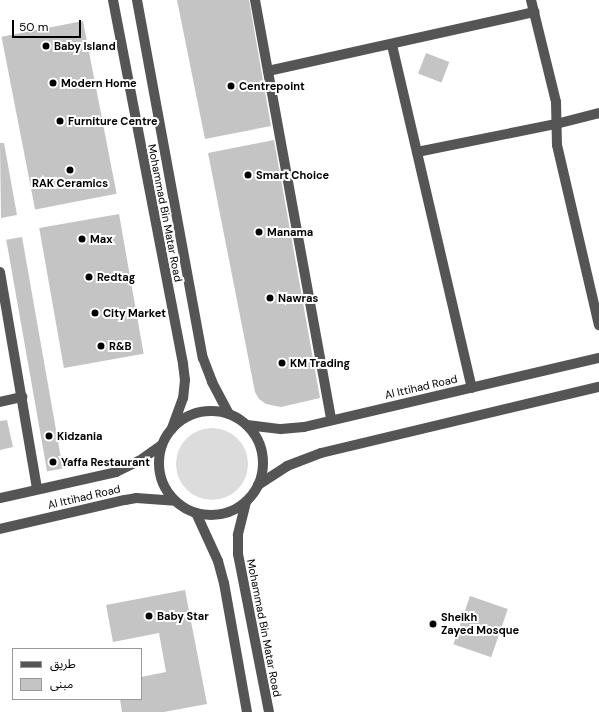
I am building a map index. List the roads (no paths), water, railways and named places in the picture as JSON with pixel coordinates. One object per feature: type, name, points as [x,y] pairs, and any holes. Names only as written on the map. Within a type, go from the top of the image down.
[{"type":"street","name":"Mohammad Bin Matar Road","points":[[113,0],[183,364],[185,380],[183,398],[172,429]]},
{"type":"street","name":"Mohammad Bin Matar Road","points":[[137,0],[203,358],[212,382],[230,414]]},
{"type":"street","points":[[255,0],[331,420]]},
{"type":"street","points":[[531,0],[556,102],[557,145],[599,325]]},
{"type":"street","points":[[268,71],[535,12]]},
{"type":"street","points":[[392,44],[472,388]]},
{"type":"street","points":[[417,152],[556,124],[599,113]]},
{"type":"street","points":[[0,272],[37,489]]},
{"type":"street","name":"Al Ittihad Road","points":[[247,425],[288,429],[304,427],[599,358]]},
{"type":"street","points":[[258,485],[287,466],[321,452],[599,386]]},
{"type":"street","points":[[0,402],[22,396]]},
{"type":"street","points":[[211,412],[230,414],[247,425],[259,443],[262,453],[262,475],[258,485],[246,502],[237,508],[222,514],[206,515],[196,513],[175,501],[168,492],[160,469],[162,445],[172,429],[182,420],[193,415],[211,412]]},
{"type":"street","name":"Al Ittihad Road","points":[[0,498],[116,472],[139,461],[162,445]]},
{"type":"street","name":"Al Ittihad Road","points":[[0,529],[136,498],[175,501]]},
{"type":"street","name":"Mohammad Bin Matar Road","points":[[246,502],[238,535],[238,554],[269,712]]},
{"type":"street","points":[[196,513],[220,568],[247,712]]},
{"type":"place","name":"Baby Island","points":[[46,46]]},
{"type":"place","name":"Modern Home","points":[[53,83]]},
{"type":"place","name":"Centrepoint","points":[[231,86]]},
{"type":"place","name":"Furniture Centre","points":[[60,121]]},
{"type":"place","name":"RAK Ceramics","points":[[70,170]]},
{"type":"place","name":"Smart Choice","points":[[248,175]]},
{"type":"place","name":"Manama","points":[[259,232]]},
{"type":"place","name":"Max","points":[[82,239]]},
{"type":"place","name":"Redtag","points":[[89,277]]},
{"type":"place","name":"Nawras","points":[[270,298]]},
{"type":"place","name":"City Market","points":[[95,313]]},
{"type":"place","name":"R&B","points":[[101,346]]},
{"type":"place","name":"KM Trading","points":[[282,363]]},
{"type":"place","name":"Kidzania","points":[[49,436]]},
{"type":"place","name":"Yaffa Restaurant","points":[[53,462]]},
{"type":"place","name":"Baby Star","points":[[149,616]]},
{"type":"place","name":"Sheikh Zayed Mosque","points":[[433,624]]}]
